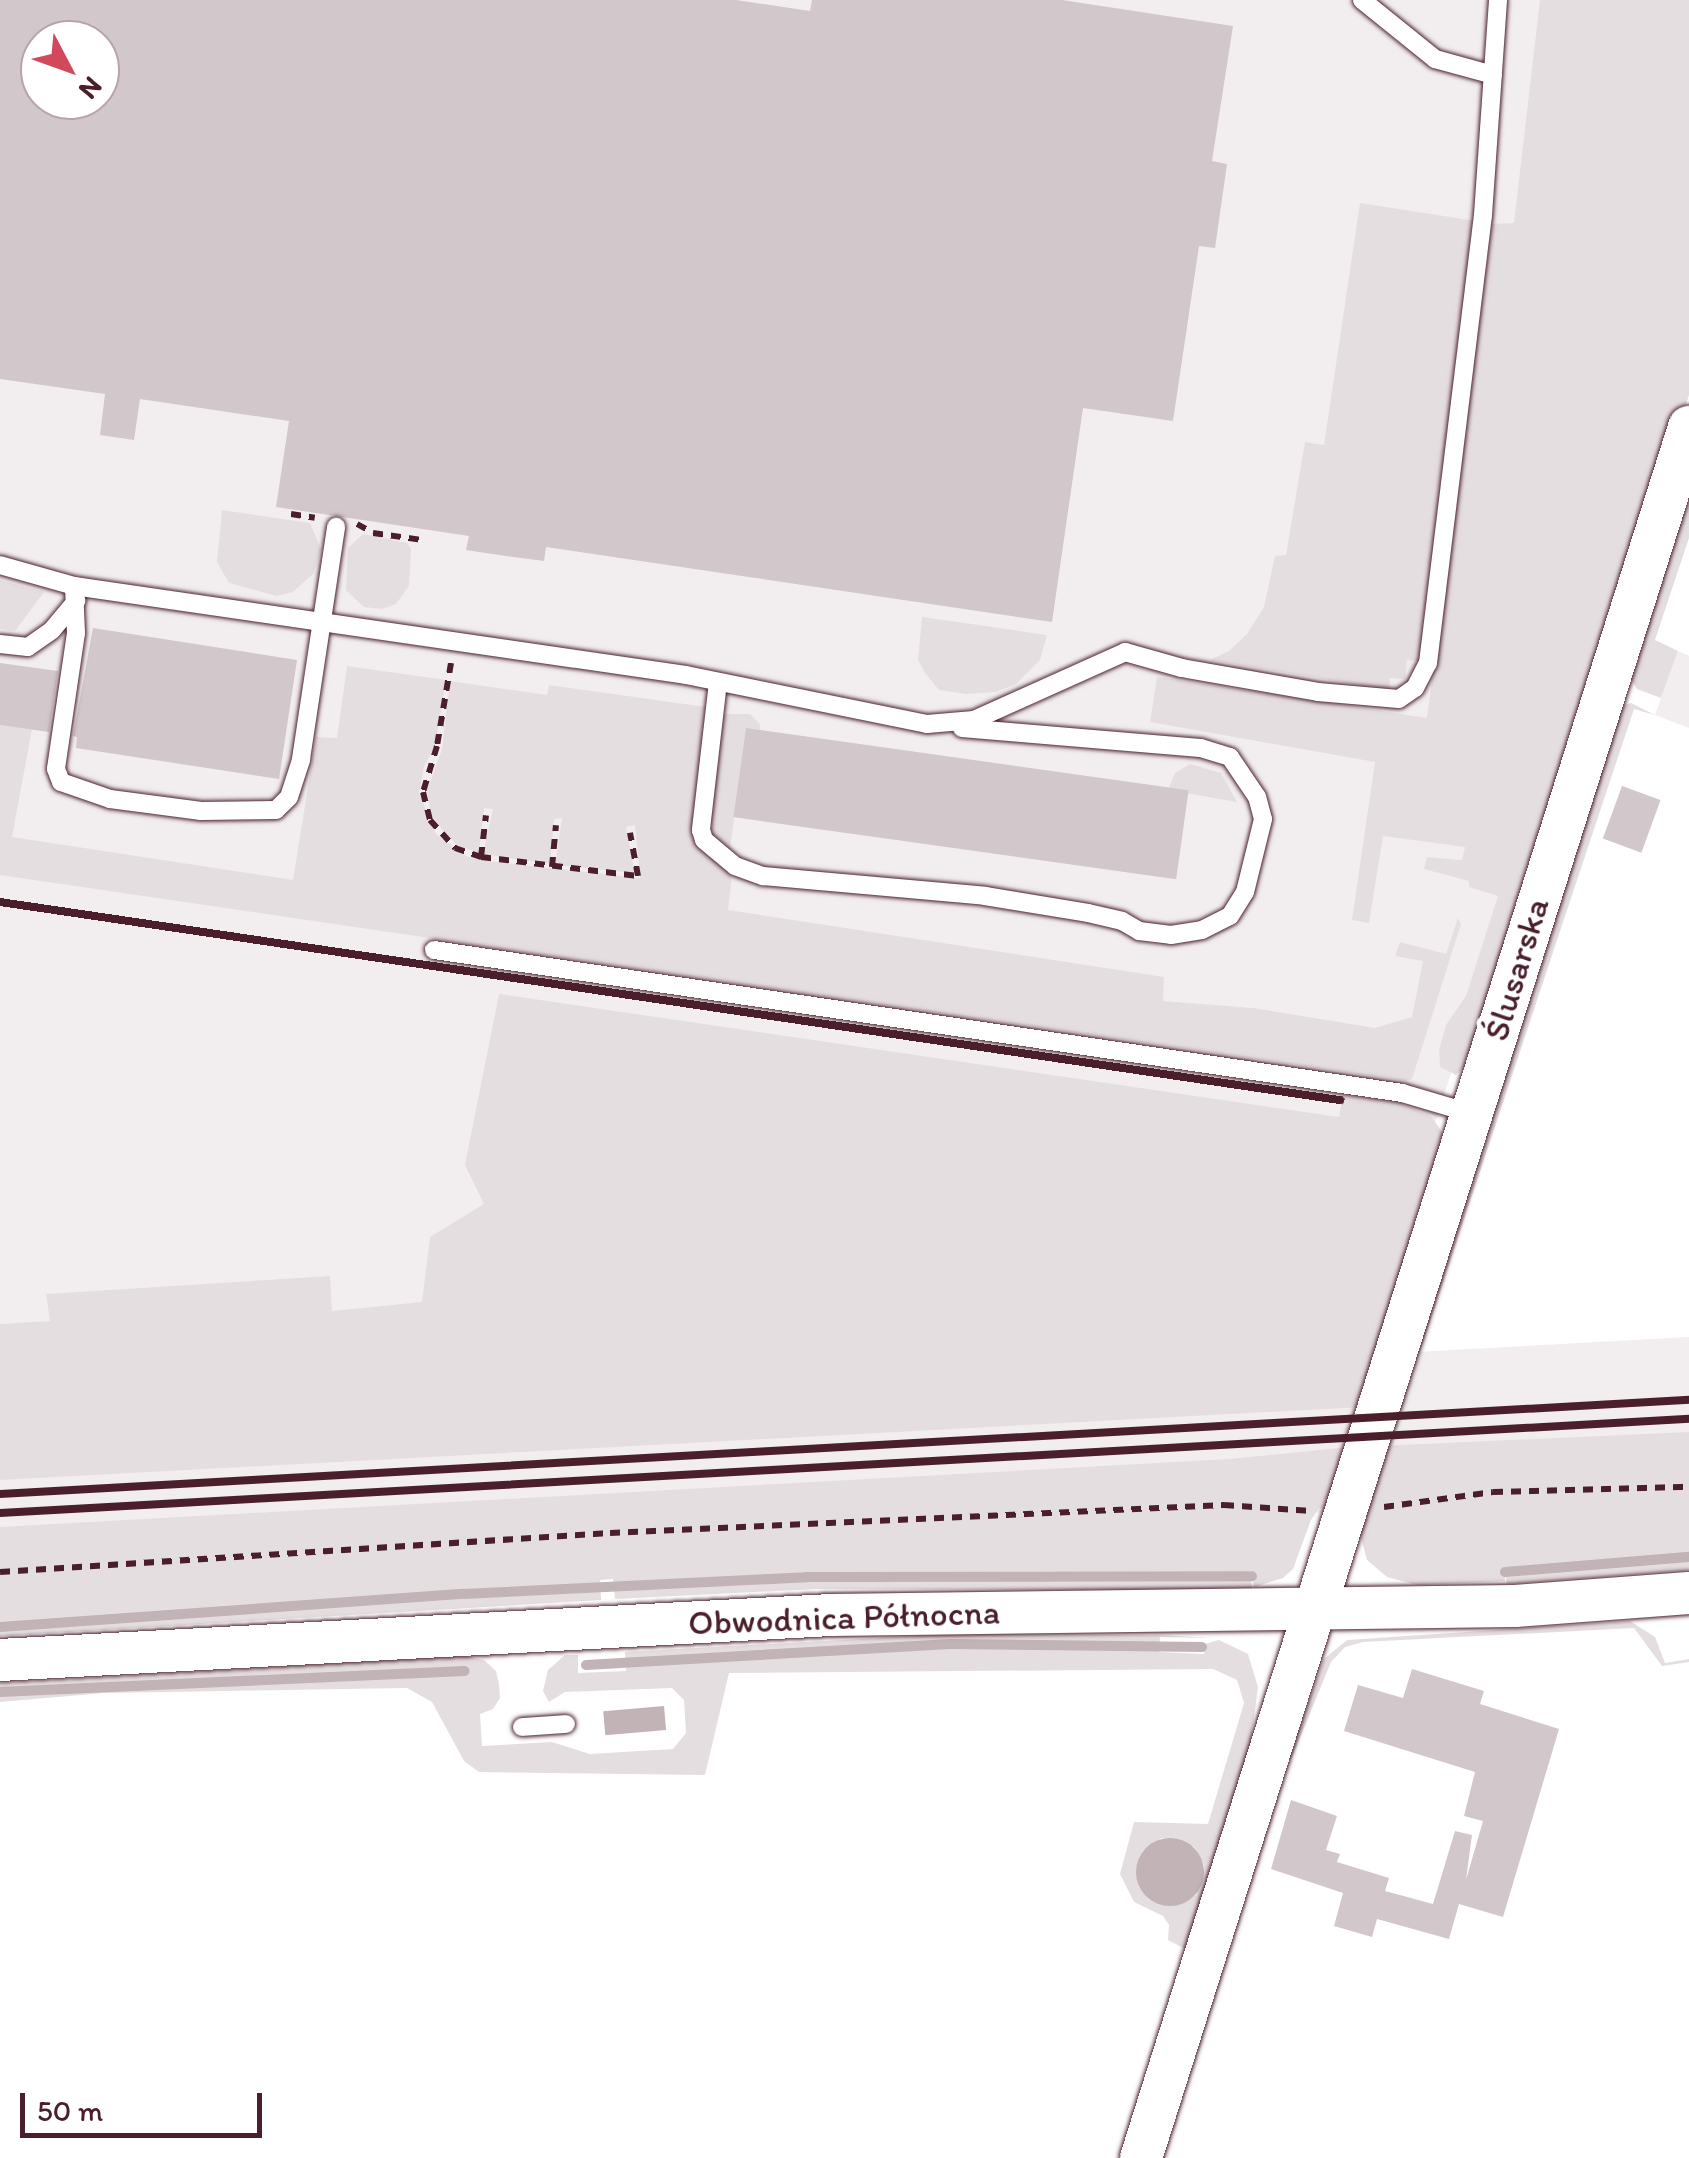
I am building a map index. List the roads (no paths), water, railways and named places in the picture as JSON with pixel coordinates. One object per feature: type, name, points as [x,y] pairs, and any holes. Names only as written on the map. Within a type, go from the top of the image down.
[{"type":"street","name":"Ślusarska","points":[[1141,2158],[1689,427]]},
{"type":"street","name":"Obwodnica Północna","points":[[0,1660],[832,1614],[1515,1606],[1689,1593]]},
{"type":"lane","points":[[1362,0],[1435,59],[1493,75]]},
{"type":"lane","points":[[927,724],[974,720],[1124,652],[1182,668],[1318,692],[1388,700],[1416,688],[1428,663],[1455,453],[1483,215],[1498,0]]},
{"type":"lane","points":[[75,594],[56,769],[61,782],[110,798],[201,811],[276,810],[289,797],[314,694],[336,527]]},
{"type":"lane","points":[[0,565],[75,594],[323,620],[718,682],[927,724],[1200,748],[1230,758],[1258,797],[1262,819],[1246,892],[1230,916],[1202,930],[1171,935],[1140,931],[1122,921],[1088,913],[985,896],[762,876],[736,866],[712,848],[701,830],[718,682]]},
{"type":"lane","points":[[0,644],[28,647],[52,630],[75,594]]},
{"type":"lane","points":[[434,950],[1402,1092],[1470,1113]]},
{"type":"lane","points":[[522,1727],[566,1724]]},
{"type":"waterway","points":[[1505,1572],[1689,1557]]},
{"type":"waterway","points":[[0,1627],[463,1594],[807,1577],[1252,1576]]},
{"type":"waterway","points":[[586,1665],[950,1644],[1202,1647]]},
{"type":"waterway","points":[[0,1692],[465,1671]]},
{"type":"railway","points":[[0,902],[1340,1100]]},
{"type":"railway","points":[[0,1494],[1689,1400]]},
{"type":"railway","points":[[0,1513],[1689,1419]]}]
